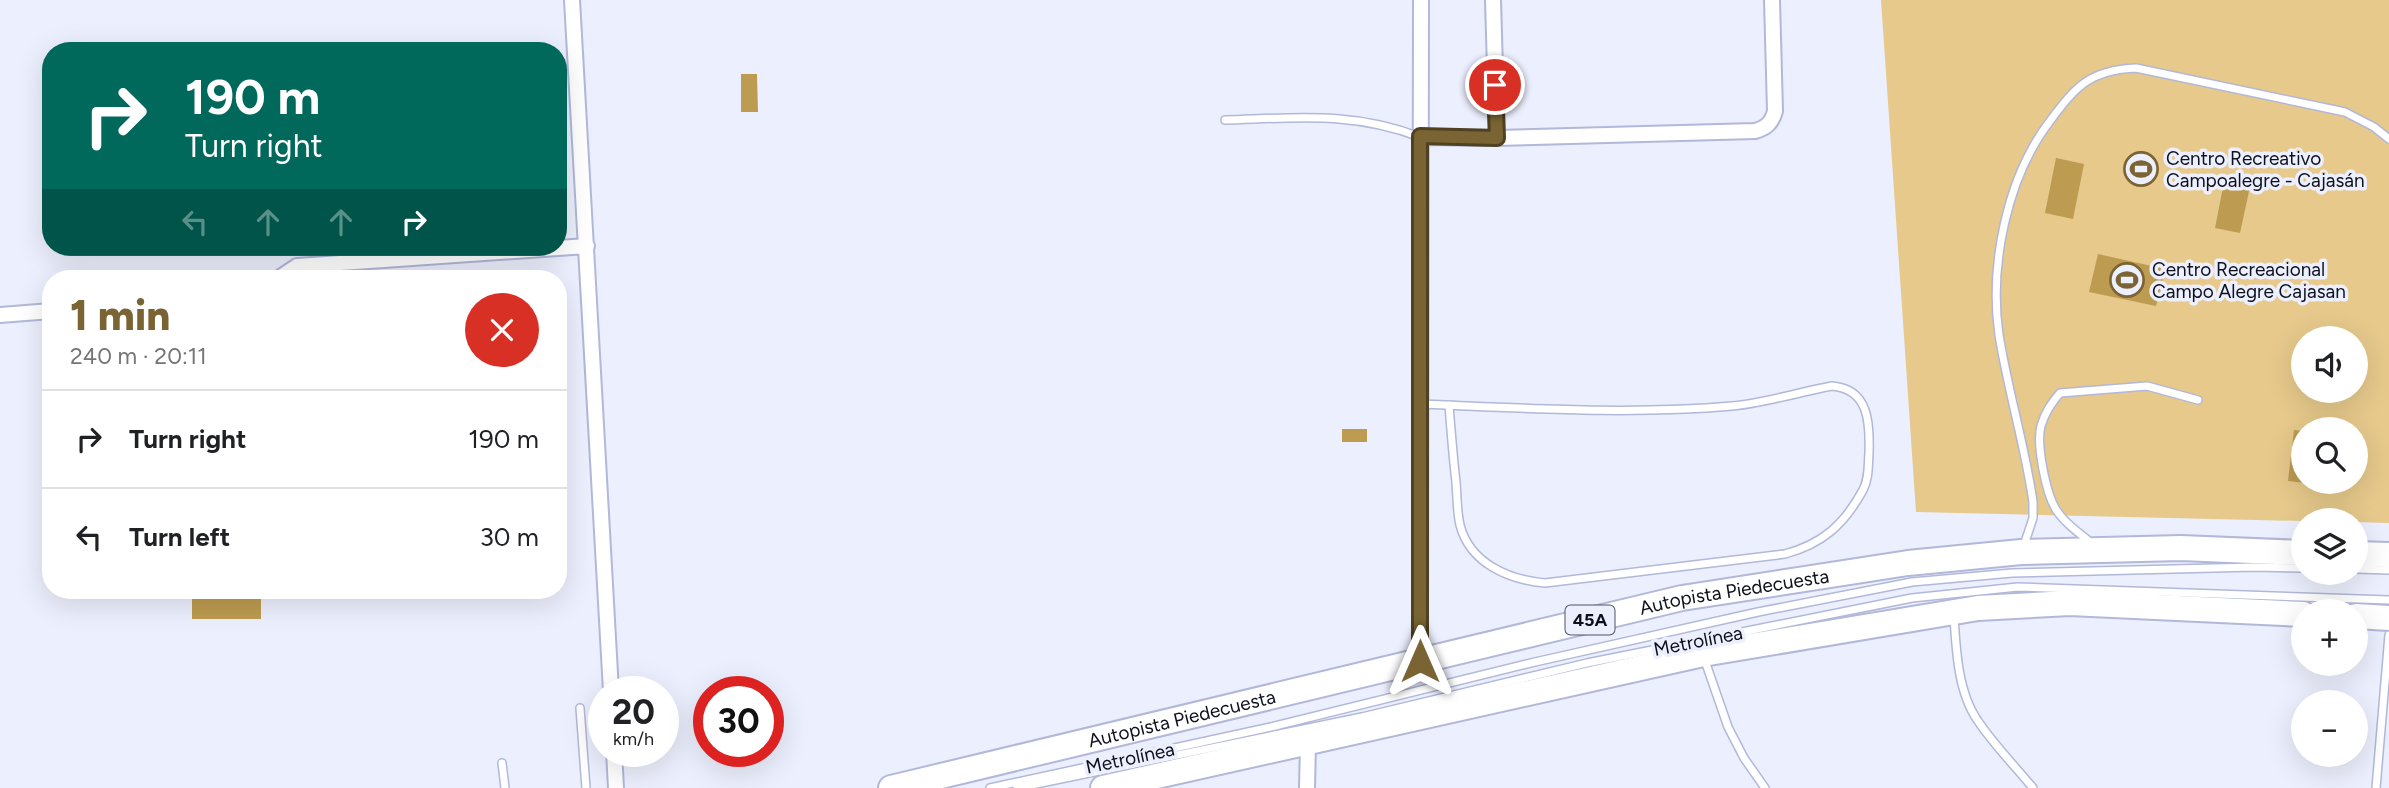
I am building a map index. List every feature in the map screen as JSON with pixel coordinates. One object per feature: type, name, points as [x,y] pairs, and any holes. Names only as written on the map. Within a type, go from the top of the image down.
[{"type":"highway","name":"Autopista Piedecuesta","points":[[891,788],[1682,598],[1908,563],[2021,552],[2180,548],[2291,553]]},
{"type":"highway","points":[[2368,554],[2389,555]]},
{"type":"highway","points":[[1103,788],[1703,654],[1978,608],[2070,603],[2291,613]]},
{"type":"highway","points":[[2368,617],[2389,618]]},
{"type":"street","points":[[572,0],[610,676]]},
{"type":"street","points":[[1420,0],[1420,661]]},
{"type":"street","points":[[1493,0],[1497,138]]},
{"type":"street","points":[[1420,136],[1497,138],[1762,129],[1773,118],[1775,111],[1772,0]]},
{"type":"street","points":[[567,247],[587,246]]},
{"type":"street","points":[[291,270],[297,266],[442,256]]},
{"type":"street","points":[[0,315],[42,312]]},
{"type":"street","points":[[1307,788],[1308,743]]},
{"type":"street","points":[[615,767],[616,788]]},
{"type":"lane","points":[[2021,552],[2030,530],[2033,502],[1999,334],[1998,278],[2006,217],[2018,175],[2038,136],[2066,99],[2090,78],[2112,69],[2136,68],[2344,112],[2374,127],[2389,139]]},
{"type":"lane","points":[[1225,120],[1338,117],[1367,121],[1420,136]]},
{"type":"lane","points":[[1420,404],[1634,409],[1734,406],[1832,386],[1844,387],[1864,406],[1870,426],[1868,479],[1845,517],[1832,531],[1805,548],[1772,556],[1545,583],[1521,581],[1503,575],[1489,565],[1474,550],[1460,527],[1449,405]]},
{"type":"lane","points":[[2098,549],[2068,524],[2051,502],[2040,435],[2047,408],[2060,393],[2147,386],[2198,400]]},
{"type":"lane","name":"Metrolínea","points":[[990,788],[1271,727],[1535,662],[1758,612],[1912,582],[2012,573],[2291,568]]},
{"type":"lane","points":[[2368,569],[2389,570]]},
{"type":"lane","name":"Metrolínea","points":[[1017,788],[1362,717],[1587,663],[1912,597],[2018,587],[2389,600]]},
{"type":"lane","points":[[1954,612],[1956,644],[1970,708],[1977,721],[2034,788]]},
{"type":"lane","points":[[2376,788],[2389,635]]},
{"type":"lane","points":[[1703,654],[1728,727],[1744,758],[1765,788]]},
{"type":"lane","points":[[580,708],[586,788]]},
{"type":"lane","points":[[502,763],[505,788]]},
{"type":"shaded area","name":"Centro Recreativo Campoalegre - Cajasán","points":[[1881,0],[2389,0],[2389,523],[2368,522],[2368,508],[2291,508],[2291,521],[1916,512]]},
{"type":"shaded area","points":[[741,74],[757,74],[758,112],[741,112]]},
{"type":"shaded area","points":[[2056,158],[2084,164],[2073,219],[2045,213]]},
{"type":"shaded area","points":[[2225,177],[2251,182],[2240,233],[2215,228]]},
{"type":"shaded area","name":"Centro Recreacional Campo Alegre Cajasan","points":[[2098,254],[2165,269],[2156,306],[2089,292]]},
{"type":"shaded area","points":[[1342,429],[1367,429],[1367,442],[1342,442]]},
{"type":"shaded area","points":[[2291,456],[2291,481],[2288,481]]},
{"type":"shaded area","points":[[192,599],[261,599],[261,619],[192,619]]},
{"type":"place","name":"Centro Recreativo Campoalegre - Cajasán","points":[[2141,169]]},
{"type":"place","name":"Centro Recreacional Campo Alegre Cajasan","points":[[2127,280]]},
{"type":"route","points":[[1420,661],[1420,136],[1497,138],[1495,85]]}]
